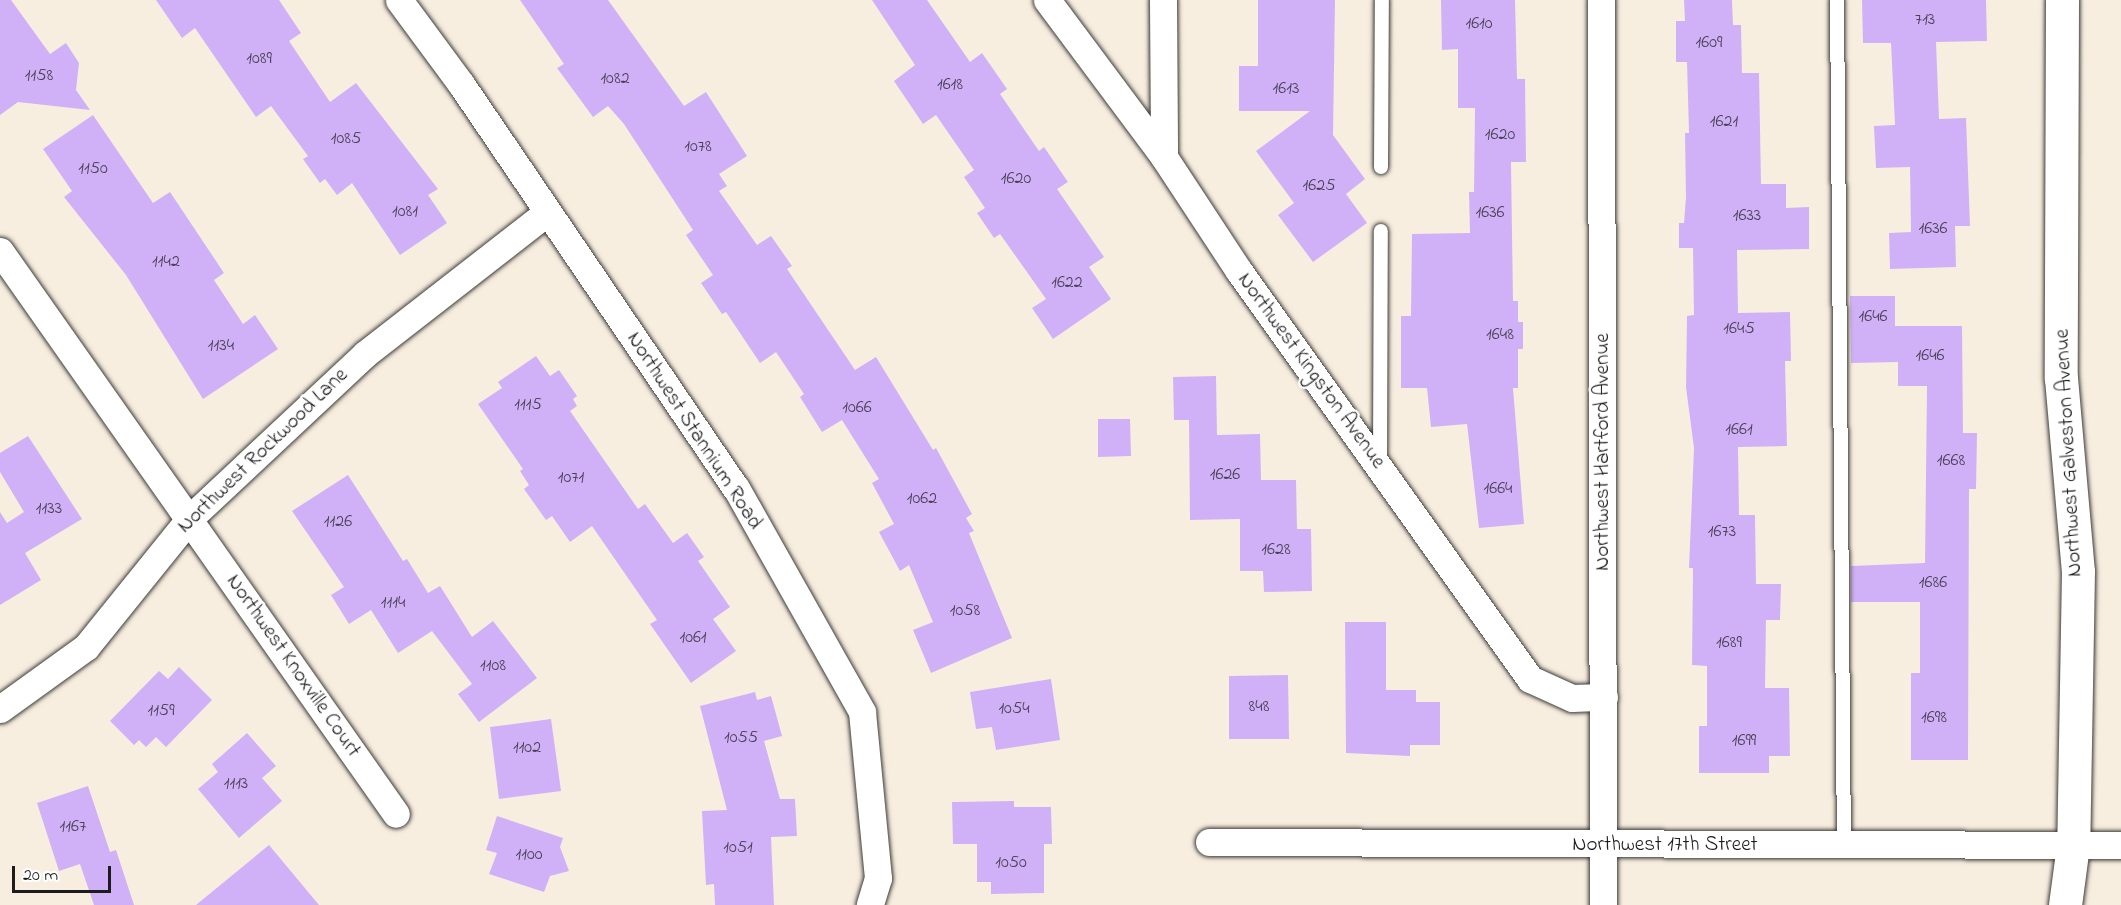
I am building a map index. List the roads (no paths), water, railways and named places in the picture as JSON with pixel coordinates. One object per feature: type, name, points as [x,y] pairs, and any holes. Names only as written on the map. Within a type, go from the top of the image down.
[{"type":"street","name":"Northwest Stannium Road","points":[[399,0],[461,84],[546,213],[736,488],[862,712],[878,878],[870,905]]},
{"type":"street","name":"Northwest Kingston Avenue","points":[[1047,0],[1164,157],[1239,271],[1530,679],[1572,698],[1604,697]]},
{"type":"street","points":[[1163,0],[1164,157]]},
{"type":"street","name":"Northwest Hartford Avenue","points":[[1601,0],[1603,905]]},
{"type":"street","name":"Northwest Galveston Avenue","points":[[2062,0],[2061,378],[2078,571],[2073,845],[2065,905]]},
{"type":"street","name":"Northwest Rockwood Lane","points":[[0,709],[87,647],[190,518],[365,354],[546,213]]},
{"type":"street","name":"Northwest Knoxville Court","points":[[0,251],[396,814]]},
{"type":"street","name":"Northwest 17th Street","points":[[1209,842],[1844,846],[2121,845]]},
{"type":"lane","points":[[1382,0],[1382,167]]},
{"type":"lane","points":[[1838,0],[1844,846]]},
{"type":"lane","points":[[1380,469],[1382,231]]}]
